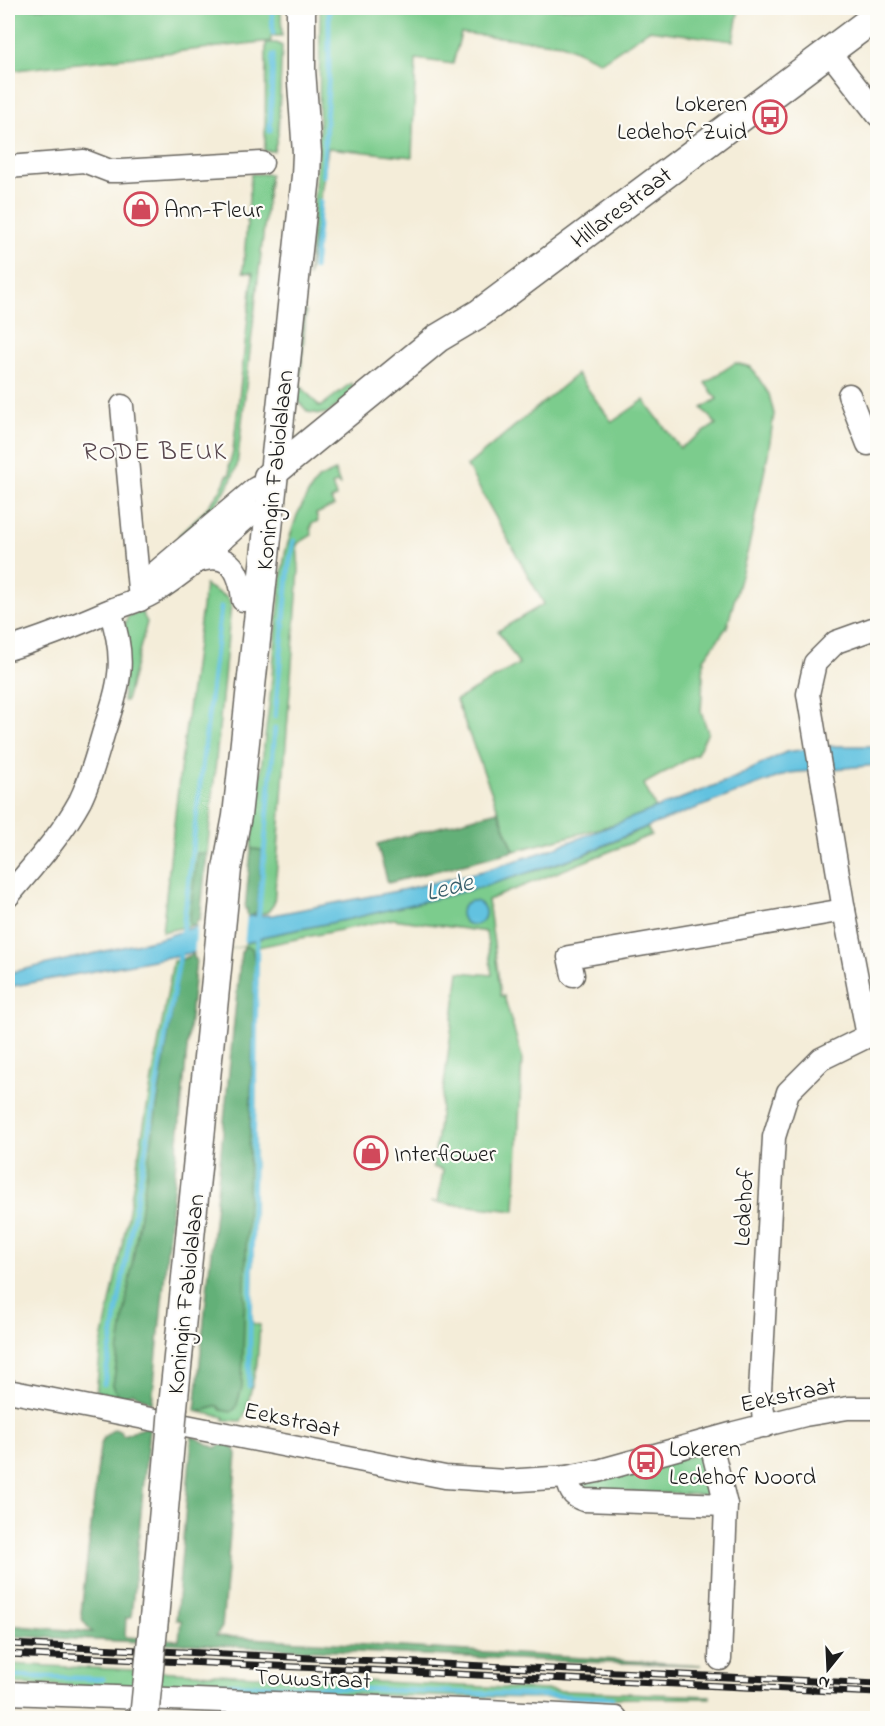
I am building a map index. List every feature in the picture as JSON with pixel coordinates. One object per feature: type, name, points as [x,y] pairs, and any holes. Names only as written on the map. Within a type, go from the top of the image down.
[{"type":"main road","name":"Koningin Fabiolalaan","points":[[227,869],[225,775],[243,600],[283,384],[307,153],[301,69],[301,8]]},
{"type":"main road","name":"Hillarestraat","points":[[263,492],[334,422],[438,338],[480,313],[878,15]]},
{"type":"main road","name":"Koningin Fabiolalaan","points":[[144,1719],[218,955],[227,869],[237,816],[301,69]]},
{"type":"main road","name":"Hillarestraat","points":[[263,492],[432,363],[480,313]]},
{"type":"main road","points":[[283,384],[286,407],[294,419],[318,426],[334,422]]},
{"type":"street","points":[[829,52],[878,115]]},
{"type":"street","points":[[8,167],[84,161],[110,171],[120,171],[262,163]]},
{"type":"street","points":[[849,395],[868,414],[868,444]]},
{"type":"street","points":[[122,406],[139,594]]},
{"type":"street","name":"Hillarestraat","points":[[8,649],[110,610],[139,594],[163,586],[193,563],[263,492]]},
{"type":"street","name":"Hillarestraat","points":[[139,594],[263,492]]},
{"type":"street","points":[[193,563],[204,558],[212,558],[231,565],[240,575],[243,600]]},
{"type":"street","points":[[8,896],[58,836],[80,800],[87,782],[114,701],[121,672],[118,635],[110,610]]},
{"type":"street","name":"Ledehof","points":[[765,1426],[760,1391],[774,1137],[788,1092],[821,1059],[873,1037],[844,910],[808,694],[815,663],[836,642],[878,627]]},
{"type":"street","points":[[569,958],[844,910]]},
{"type":"street","name":"Eekstraat","points":[[8,1391],[445,1477],[505,1481],[567,1477],[598,1471],[805,1415],[848,1408],[878,1408]]},
{"type":"street","points":[[710,1440],[726,1505],[720,1659]]},
{"type":"street","points":[[567,1477],[570,1492],[574,1497],[584,1500],[726,1505]]},
{"type":"street","name":"Touwstraat","points":[[8,1693],[444,1714],[616,1719]]},
{"type":"green space","points":[[8,8],[281,8],[282,36],[271,36],[271,41],[8,71]]},
{"type":"green space","points":[[320,8],[739,8],[733,41],[649,30],[601,62],[562,44],[461,33],[453,64],[416,59],[412,157],[328,148],[308,278],[319,134]]},
{"type":"green space","points":[[266,43],[277,43],[282,46],[278,135],[274,151],[264,151]]},
{"type":"green space","points":[[251,174],[270,174],[237,466],[227,488],[214,506],[180,538],[179,535],[207,507],[220,491],[227,475],[230,475],[229,465],[233,451],[253,273],[243,272]]},
{"type":"green space","points":[[304,311],[306,311],[300,385],[320,407],[351,383],[356,391],[328,413],[308,412],[296,395]]},
{"type":"green space","points":[[735,363],[751,367],[769,394],[774,414],[749,546],[727,627],[704,659],[701,712],[708,732],[697,754],[644,784],[658,813],[514,851],[456,700],[519,664],[498,631],[544,604],[467,466],[577,374],[612,422],[644,400],[680,448],[716,424],[702,408],[717,399],[705,383]]},
{"type":"green space","points":[[335,471],[340,485],[336,483],[332,485],[336,497],[331,500],[334,506],[316,514],[318,521],[311,524],[310,528],[312,535],[297,544],[299,570],[274,904],[268,912],[251,916],[255,914],[261,850],[251,849],[286,549],[297,515],[308,494],[318,479]]},
{"type":"green space","points":[[205,585],[228,598],[231,605],[207,854],[197,854],[190,924],[193,925],[162,932],[180,770]]},
{"type":"green space","points":[[141,611],[147,622],[126,701],[123,701],[125,624],[128,616]]},
{"type":"green space","points":[[498,811],[514,851],[388,883],[377,844]]},
{"type":"green space","points":[[647,827],[651,835],[488,900],[501,996],[504,996],[522,1057],[515,1211],[431,1202],[438,1202],[443,1170],[433,1167],[459,972],[492,975],[486,932],[393,919],[258,947],[252,1323],[260,1325],[257,1364],[246,1412],[241,1421],[224,1420],[224,1417],[199,1412],[218,1406],[244,946],[194,954],[191,952],[255,941],[266,936],[385,911],[464,891],[580,856]]},
{"type":"green space","points":[[251,849],[262,850],[257,910],[255,914],[247,918],[247,909],[245,909]]},
{"type":"green space","points":[[197,853],[207,854],[200,919],[197,920],[197,926],[189,922]]},
{"type":"green space","points":[[244,946],[252,948],[255,962],[242,1387],[236,1408],[231,1412],[221,1410],[218,1406],[199,1412],[195,1411],[241,952]]},
{"type":"green space","points":[[194,954],[194,959],[196,959],[152,1403],[133,1393],[122,1397],[117,1395],[113,1385],[180,962]]},
{"type":"green space","points":[[182,959],[113,1385],[117,1395],[96,1392],[101,1346],[127,1221],[173,961]]},
{"type":"green space","points":[[149,1428],[131,1618],[126,1618],[125,1637],[179,1640],[181,1620],[176,1620],[192,1436],[216,1448],[223,1444],[231,1445],[237,1454],[222,1627],[216,1636],[701,1665],[578,1662],[8,1636],[8,1625],[92,1632],[83,1621],[81,1613],[100,1447],[104,1437],[114,1429],[121,1431],[123,1435]]},
{"type":"green space","points":[[700,1454],[705,1460],[711,1490],[706,1495],[581,1490],[581,1483]]},
{"type":"green space","points":[[8,1664],[710,1696],[710,1698],[447,1697],[8,1684]]},
{"type":"water","name":"Lede","points":[[828,746],[877,746],[877,765],[789,773],[639,830],[582,855],[483,887],[350,919],[266,936],[255,941],[8,987],[8,973],[162,938],[197,926],[251,916],[273,915],[397,891],[483,871],[546,851],[734,778],[786,752]]},
{"type":"water","points":[[473,901],[478,902],[484,908],[484,918],[478,924],[473,925],[468,924],[462,918],[461,913],[462,908],[468,902]]},
{"type":"pier","points":[[247,915],[244,946],[194,955],[197,923]]},
{"type":"waterway","points":[[272,8],[273,33]]},
{"type":"waterway","points":[[323,176],[329,67],[329,8]]},
{"type":"waterway","points":[[270,131],[273,55]]},
{"type":"waterway","points":[[314,268],[320,202]]},
{"type":"waterway","points":[[275,717],[289,565],[294,541]]},
{"type":"waterway","points":[[182,937],[221,607]]},
{"type":"waterway","points":[[258,922],[275,728]]},
{"type":"waterway","points":[[249,1386],[257,934]]},
{"type":"waterway","points":[[104,1384],[181,949]]},
{"type":"waterway","points":[[8,1676],[103,1679]]},
{"type":"waterway","points":[[192,1683],[612,1698]]},
{"type":"railway","points":[[8,1644],[878,1684]]},
{"type":"railway","points":[[8,1654],[878,1693]]},
{"type":"place","name":"Lokeren Ledehof Zuid","points":[[770,117]]},
{"type":"place","name":"Ann-Fleur","points":[[141,209]]},
{"type":"place","name":"Interflower","points":[[371,1153]]},
{"type":"place","name":"Lokeren Ledehof Noord","points":[[646,1462]]},
{"type":"district","name":"RODE BEUK","points":[[155,450]]}]
